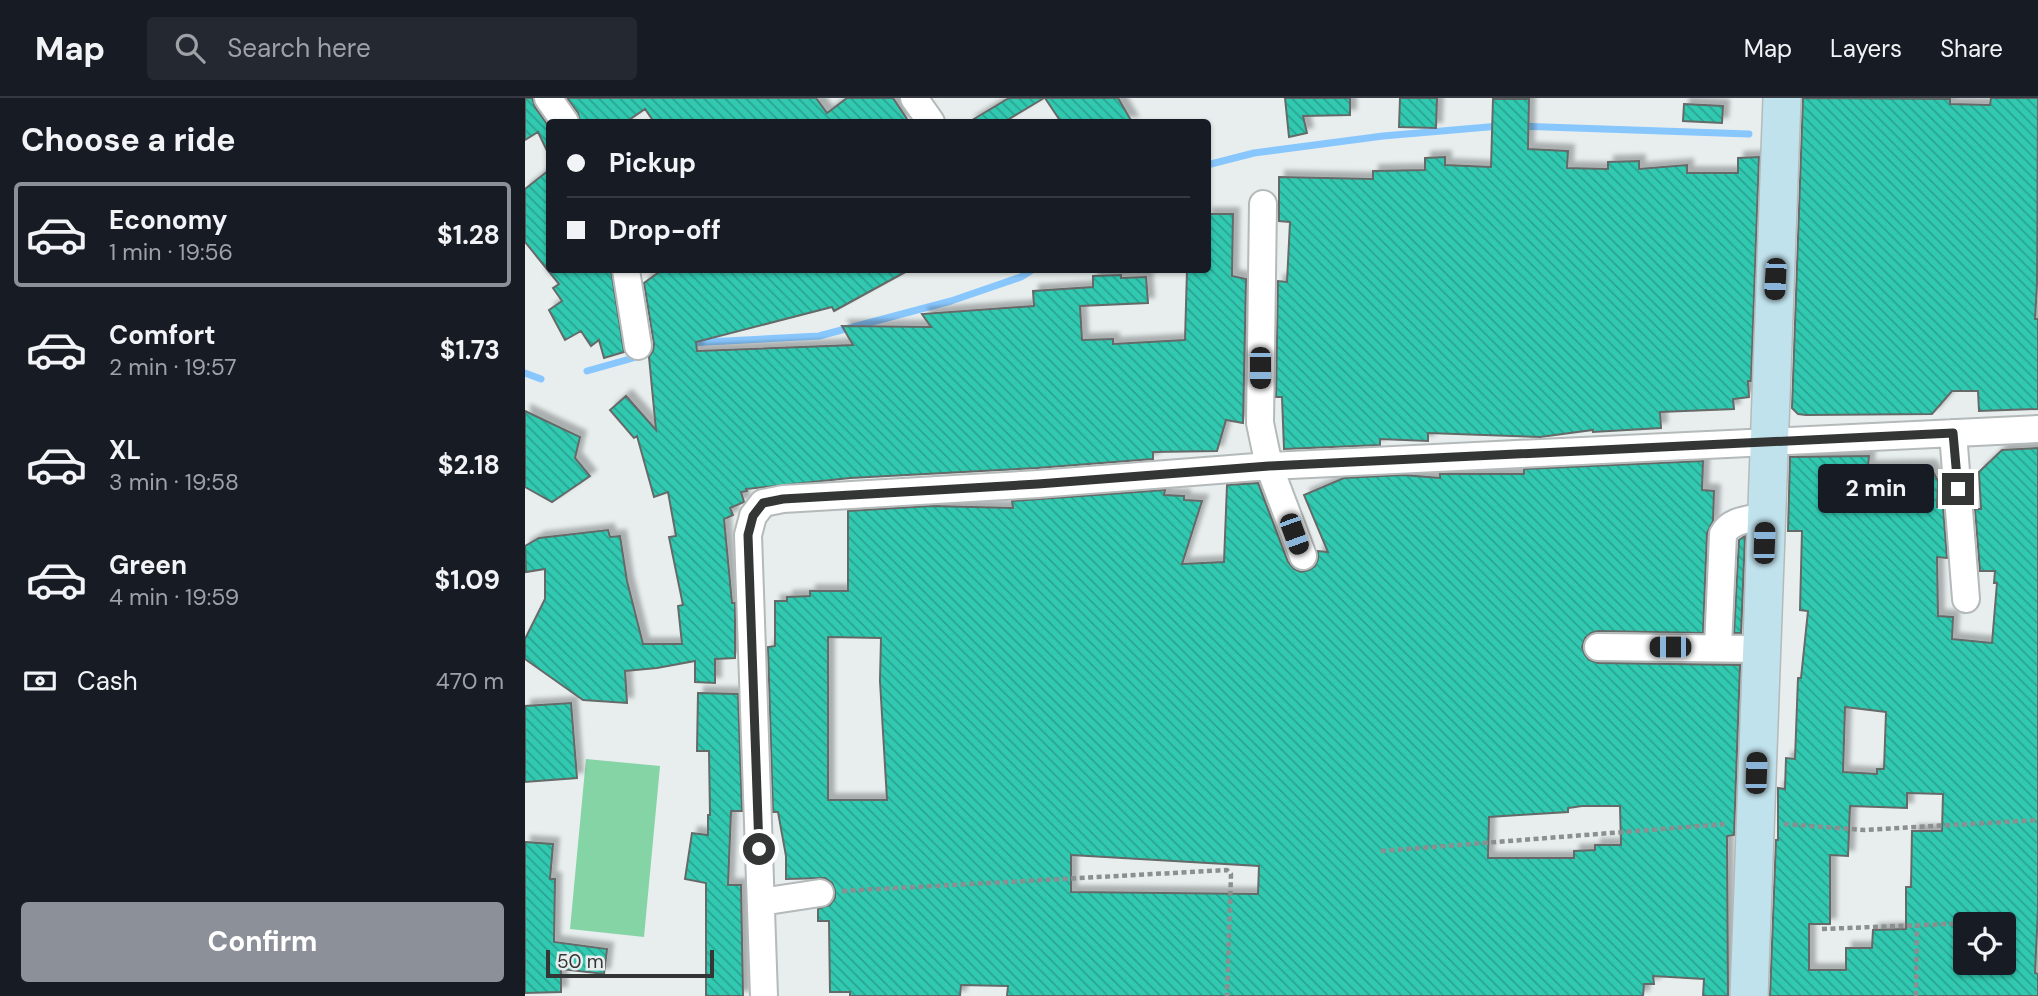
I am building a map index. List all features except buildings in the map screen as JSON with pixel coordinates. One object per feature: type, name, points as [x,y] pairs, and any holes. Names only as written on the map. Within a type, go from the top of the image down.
[{"type":"street","points":[[548,98],[563,119]]},
{"type":"street","points":[[1749,996],[1782,98]]},
{"type":"street","points":[[1263,204],[1259,423],[1269,466],[1303,556]]},
{"type":"street","points":[[626,273],[638,346]]},
{"type":"street","points":[[764,996],[748,535],[753,516],[763,503],[783,499],[1038,484],[1269,466],[2038,429]]},
{"type":"street","points":[[1953,433],[1966,599]]},
{"type":"street","points":[[1717,648],[1723,534],[1727,527],[1734,523],[1765,516]]},
{"type":"street","points":[[1598,647],[1761,649]]},
{"type":"street","points":[[761,902],[820,892]]},
{"type":"path","points":[[1754,822],[1865,830],[2038,820]]},
{"type":"path","points":[[1381,851],[1709,824]]},
{"type":"path","points":[[820,892],[1227,870],[1231,874],[1227,996]]},
{"type":"path","points":[[1822,929],[1953,924]]},
{"type":"path","points":[[1916,996],[1917,925]]},
{"type":"green space","points":[[586,759],[660,766],[644,937],[570,929]]},
{"type":"waterway","points":[[1211,164],[1254,153],[1383,136],[1500,126]]},
{"type":"waterway","points":[[1519,126],[1749,134]]},
{"type":"waterway","points":[[687,343],[819,336],[951,301],[1027,273]]},
{"type":"waterway","points":[[587,371],[658,351]]},
{"type":"waterway","points":[[525,373],[541,379]]},
{"type":"route","points":[[759,849],[748,535],[753,516],[763,503],[783,499],[1038,484],[1269,466],[1953,433],[1958,489]]}]
